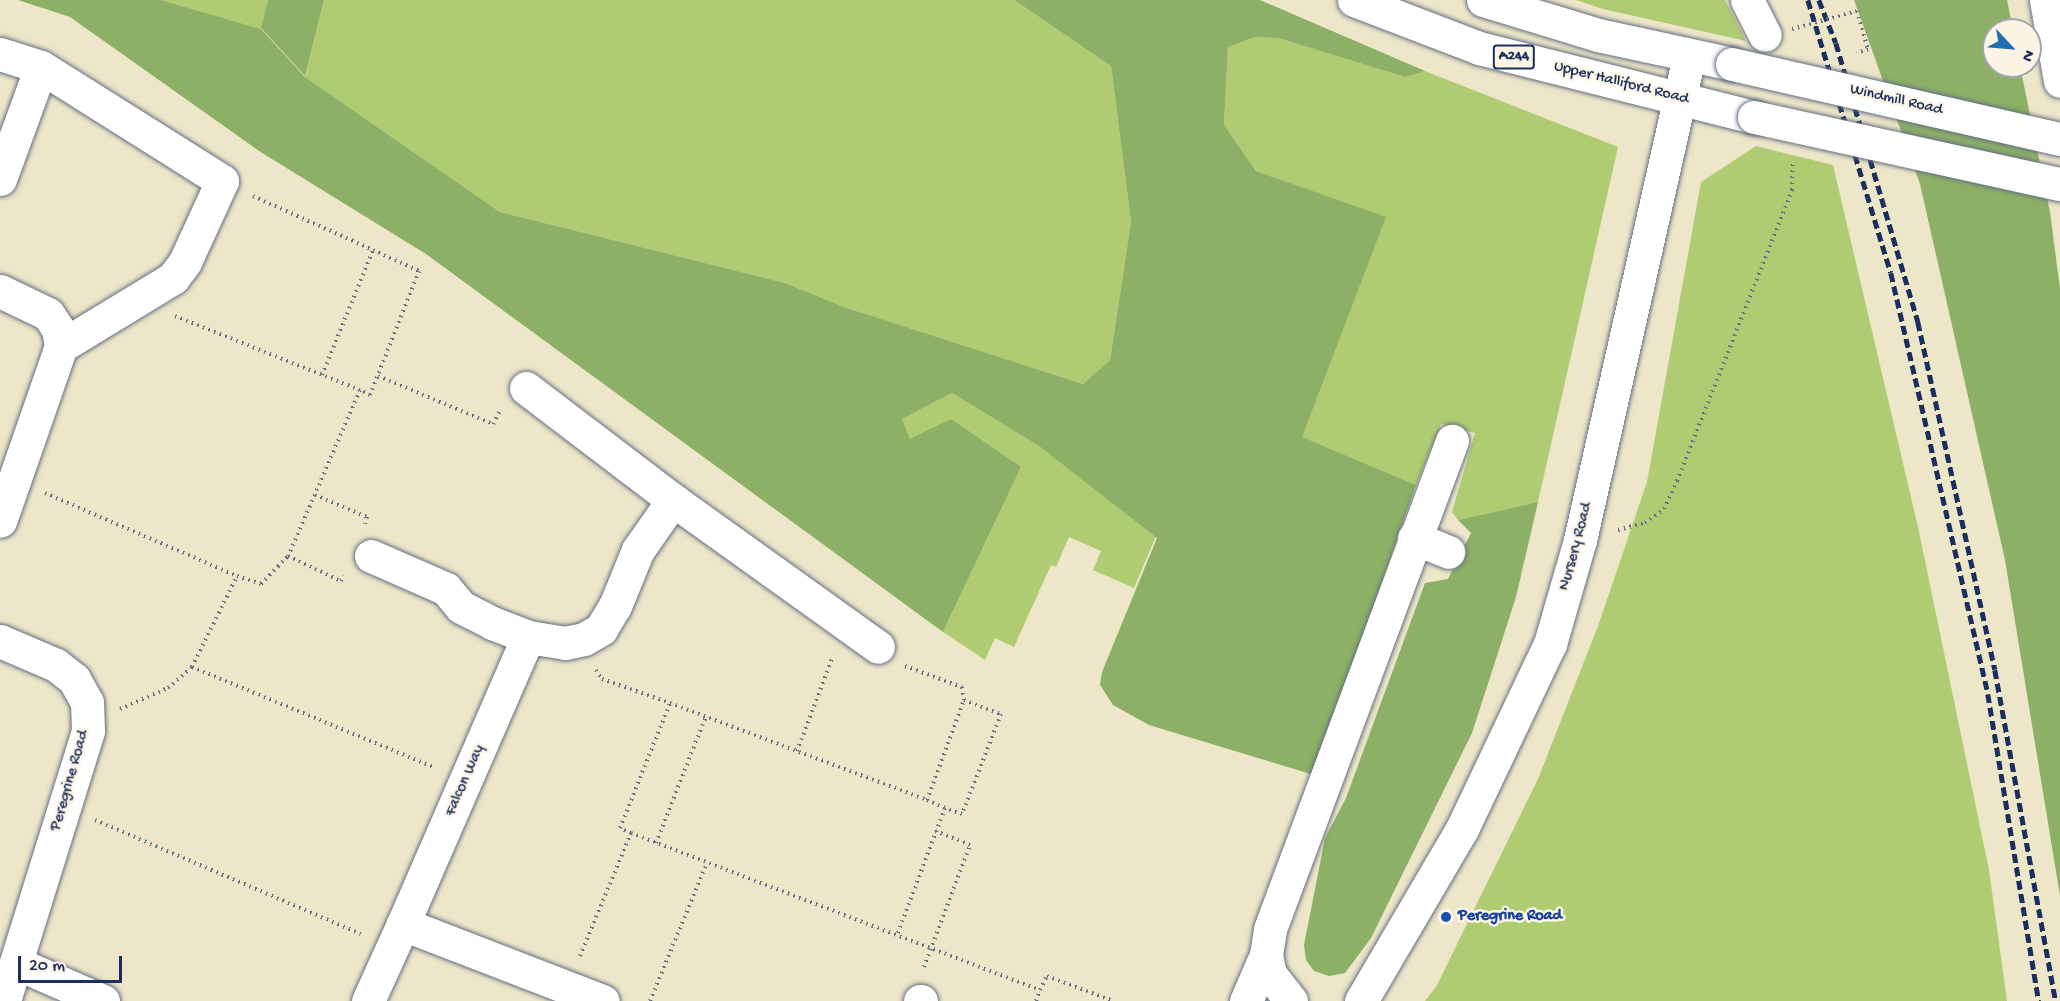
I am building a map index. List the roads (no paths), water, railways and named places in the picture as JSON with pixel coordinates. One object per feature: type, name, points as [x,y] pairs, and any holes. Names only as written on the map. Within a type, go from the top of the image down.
[{"type":"main road","name":"Upper Halliford Road","points":[[1354,0],[1479,48],[1754,117],[2060,184]]},
{"type":"main road","points":[[1483,0],[1598,35],[1689,55]]},
{"type":"main road","points":[[1747,0],[1778,32]]},
{"type":"main road","points":[[2046,0],[2060,81]]},
{"type":"main road","points":[[0,54],[41,67],[222,181],[185,262],[173,278],[61,346]]},
{"type":"main road","name":"Nursery Road","points":[[1361,1001],[1462,829],[1505,745],[1550,644],[1580,540],[1689,55]]},
{"type":"main road","name":"Windmill Road","points":[[1689,55],[2060,140]]},
{"type":"main road","points":[[0,178],[41,67]]},
{"type":"main road","points":[[0,291],[48,314],[58,329],[61,346],[0,521]]},
{"type":"main road","points":[[526,388],[673,500],[878,647]]},
{"type":"main road","points":[[1246,1001],[1266,955],[1281,897],[1452,441]]},
{"type":"main road","points":[[360,552],[446,589],[461,607],[528,637],[565,643],[576,641],[601,629],[615,606],[638,550],[673,500]]},
{"type":"main road","points":[[1414,538],[1448,552]]},
{"type":"main road","name":"Falcon Way","points":[[398,936],[528,637]]},
{"type":"main road","name":"Peregrine Road","points":[[0,641],[56,664],[74,679],[87,702],[88,731],[4,1001]]},
{"type":"main road","points":[[368,1001],[398,936],[567,987],[603,1001]]},
{"type":"main road","points":[[1266,955],[1270,974],[1291,1001]]},
{"type":"main road","points":[[16,963],[103,1001]]},
{"type":"railway","points":[[1808,0],[1891,273],[1988,694],[2039,1001]]},
{"type":"railway","points":[[1819,0],[1836,43],[1918,322],[1995,670],[2056,1001]]},
{"type":"place","name":"Peregrine Road","points":[[1446,917]]}]
